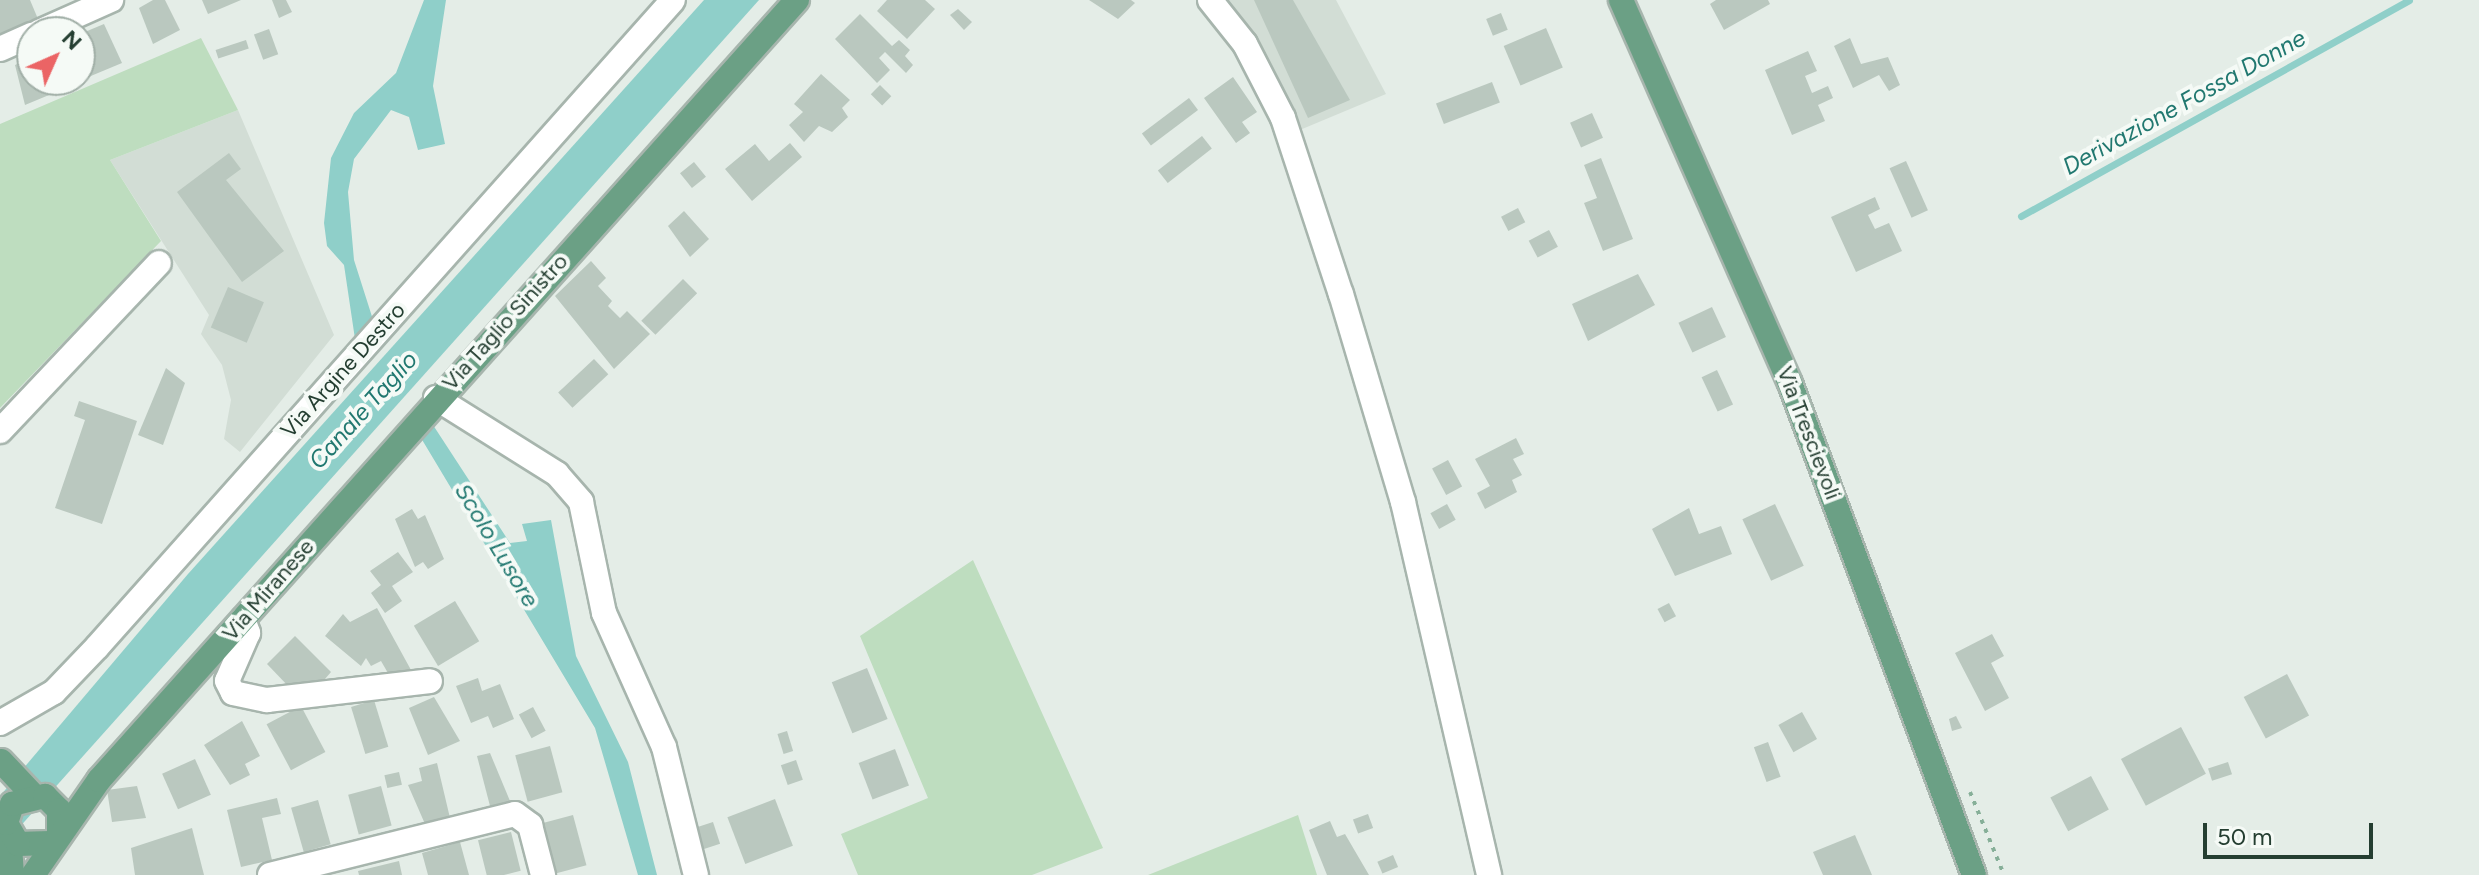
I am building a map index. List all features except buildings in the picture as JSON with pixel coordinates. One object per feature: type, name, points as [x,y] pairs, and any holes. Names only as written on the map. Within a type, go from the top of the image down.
[{"type":"main road","name":"Via Taglio Sinistro","points":[[436,398],[797,0]]},
{"type":"main road","name":"Via Trescievoli","points":[[1621,0],[1790,383],[1974,875]]},
{"type":"main road","name":"Via Miranese","points":[[33,875],[55,837],[99,780],[436,398]]},
{"type":"main road","points":[[0,763],[50,795],[55,837],[8,832]]},
{"type":"main road","name":"Via Miranese","points":[[8,832],[50,795],[99,780]]},
{"type":"street","points":[[75,16],[111,0]]},
{"type":"street","name":"Via Argine Destro","points":[[0,723],[54,692],[97,647],[673,0]]},
{"type":"street","points":[[1210,0],[1245,44],[1283,118],[1341,294],[1403,502],[1489,875]]},
{"type":"street","points":[[6,424],[159,263]]},
{"type":"street","name":"Via Taglio Sinistro","points":[[436,398],[557,474],[581,502],[604,613],[664,747],[696,875]]},
{"type":"street","points":[[243,619],[248,633],[227,681],[233,693],[267,700],[430,681]]},
{"type":"street","points":[[270,875],[515,814],[530,825],[543,875]]},
{"type":"shaded area","points":[[1220,0],[1336,0],[1386,94],[1295,132]]},
{"type":"shaded area","points":[[238,110],[334,335],[240,452],[224,439],[231,400],[222,365],[201,334],[209,315],[110,160]]},
{"type":"green space","points":[[201,38],[238,110],[110,160],[161,241],[0,408],[0,124],[65,96],[96,96],[96,83]]},
{"type":"green space","points":[[973,560],[1103,848],[1032,875],[858,875],[841,834],[928,798],[860,636]]},
{"type":"green space","points":[[1298,815],[1317,875],[1148,875]]},
{"type":"water","points":[[424,0],[446,0],[433,86],[445,144],[418,150],[409,117],[391,110],[354,159],[348,192],[354,260],[375,326],[355,339],[344,265],[327,246],[324,223],[331,158],[354,113],[396,73]]},
{"type":"water","name":"Canale Taglio","points":[[704,0],[759,0],[0,849],[0,796],[188,574]]},
{"type":"water","name":"Scolo Lusore","points":[[433,425],[510,543],[527,541],[522,524],[551,520],[576,656],[628,762],[657,875],[638,875],[595,728],[421,438]]},
{"type":"waterway","name":"Derivazione Fossa Donne","points":[[2021,216],[2409,0]]}]
